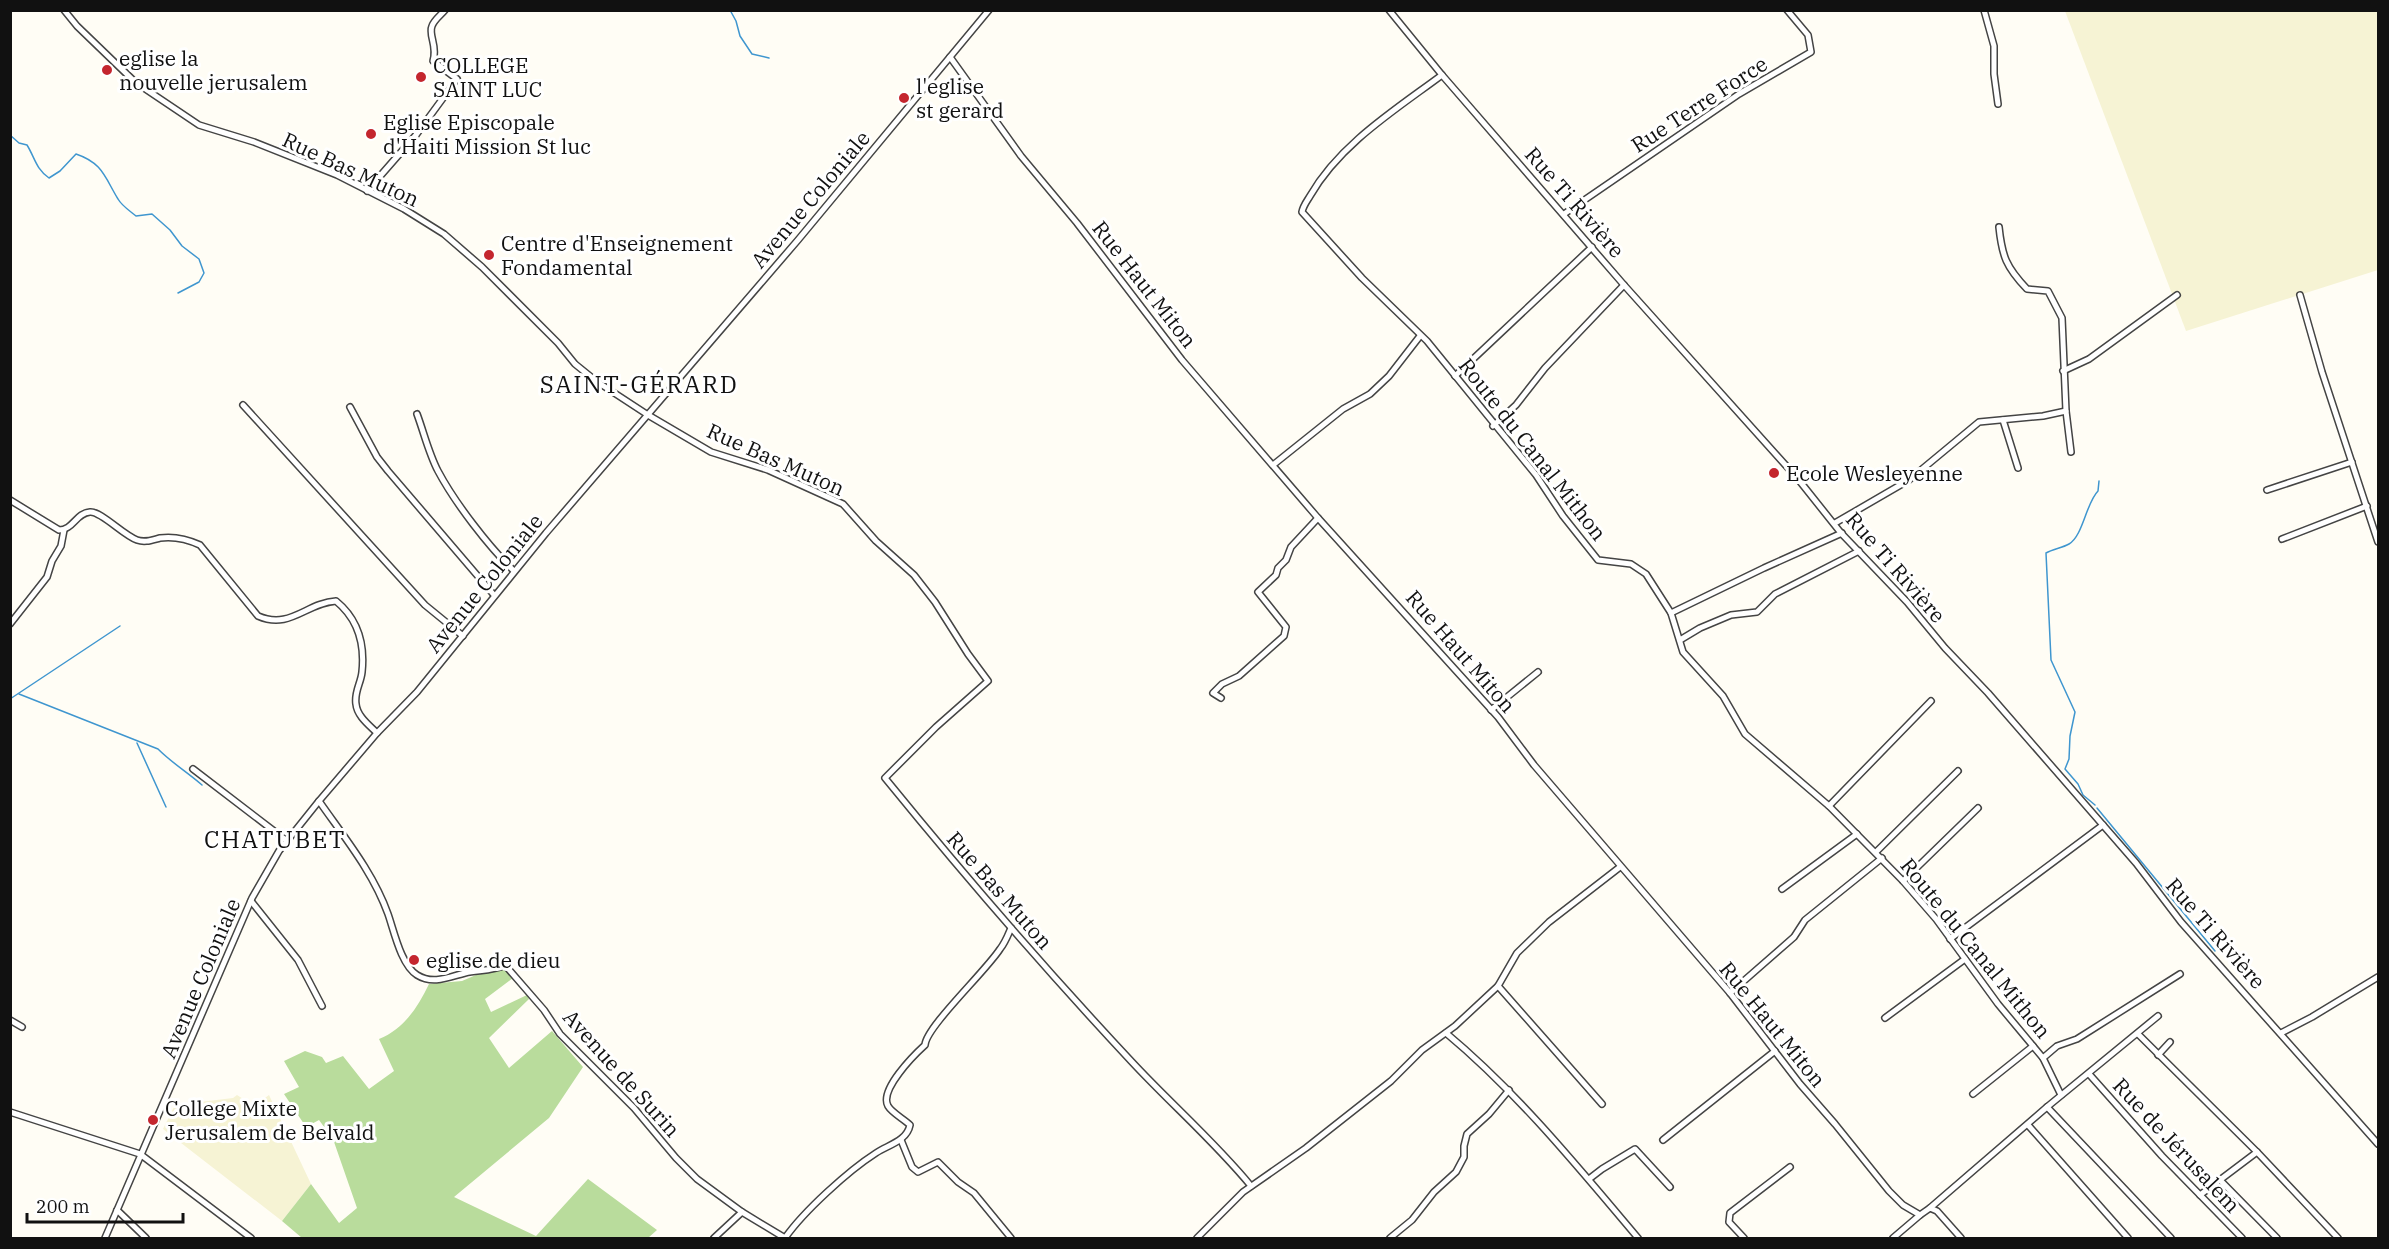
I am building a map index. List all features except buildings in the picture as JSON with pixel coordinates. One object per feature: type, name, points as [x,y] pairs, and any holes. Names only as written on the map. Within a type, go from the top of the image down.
[{"type":"street","name":"Rue Bas Muton","points":[[64,10],[77,26],[135,82],[199,125],[254,142],[337,175],[404,209],[444,234],[558,342],[575,364],[596,381],[648,415],[711,452],[768,470],[843,504],[876,541],[914,575],[988,681],[936,727],[885,778],[965,877],[1134,1064],[1216,1146],[1251,1186]]},
{"type":"street","points":[[367,191],[416,135],[457,79],[433,61],[435,46],[431,32],[432,24],[445,10]]},
{"type":"street","name":"Avenue Coloniale","points":[[105,1239],[251,901],[287,841],[377,733],[417,692],[588,482],[791,249],[989,10]]},
{"type":"street","name":"Rue Ti Rivière","points":[[1389,10],[1442,75],[1624,285],[1842,533],[1988,693],[2103,825],[2181,922],[2379,1144]]},
{"type":"street","name":"Rue Terre Force","points":[[1564,214],[1739,94],[1811,52],[1808,35],[1787,10]]},
{"type":"street","points":[[1984,10],[1994,46],[1994,74],[1998,104]]},
{"type":"street","name":"Rue Haut Miton","points":[[950,57],[1021,156],[1077,223],[1146,315],[1318,518],[1491,710],[1620,867],[1730,993],[1888,1191],[1903,1205],[1920,1215]]},
{"type":"street","name":"Route du Canal Mithon","points":[[1442,75],[1367,132],[1323,175],[1302,212],[1455,376],[1493,426],[1536,475],[1563,516],[1598,560],[1624,562],[1642,570],[1671,613],[1683,652],[1723,696],[1745,734],[1829,806],[1903,881],[2043,1058],[2061,1095]]},
{"type":"street","points":[[1999,227],[2002,254],[2020,282],[2027,289],[2048,291],[2062,318],[2063,371],[2071,452]]},
{"type":"street","points":[[1455,376],[1592,247]]},
{"type":"street","points":[[1493,426],[1516,405],[1545,368],[1624,285]]},
{"type":"street","points":[[2300,295],[2315,350],[2379,542]]},
{"type":"street","points":[[2063,371],[2089,359],[2177,296]]},
{"type":"street","points":[[1273,465],[1343,409],[1370,394],[1389,376],[1420,336]]},
{"type":"street","points":[[243,405],[426,605],[464,636]]},
{"type":"street","points":[[350,406],[377,457],[494,595]]},
{"type":"street","points":[[1835,523],[1910,480],[1974,424],[2066,411]]},
{"type":"street","points":[[417,414],[443,479],[469,518],[514,572]]},
{"type":"street","points":[[2003,420],[2018,468]]},
{"type":"street","points":[[2267,490],[2352,462]]},
{"type":"street","points":[[10,500],[51,526],[64,530]]},
{"type":"street","points":[[2282,539],[2367,506]]},
{"type":"street","points":[[10,624],[38,591],[49,573],[52,561],[61,546],[64,530],[82,514],[94,512],[136,540],[149,541],[175,537],[189,540],[201,545],[258,616],[266,620],[287,620],[323,602],[336,601],[348,611],[359,630],[362,672],[356,691],[356,705],[361,718],[377,733]]},
{"type":"street","points":[[1221,698],[1213,693],[1222,684],[1239,676],[1284,636],[1286,627],[1258,592],[1276,575],[1292,547],[1318,518]]},
{"type":"street","points":[[1671,613],[1764,567],[1842,533]]},
{"type":"street","points":[[1680,640],[1700,628],[1731,615],[1757,612],[1775,594],[1859,551]]},
{"type":"street","points":[[1491,710],[1538,672]]},
{"type":"street","points":[[1829,806],[1931,701]]},
{"type":"street","points":[[193,769],[287,841]]},
{"type":"street","points":[[1876,852],[1958,771]]},
{"type":"street","name":"Avenue de Surin","points":[[319,801],[359,857],[388,913],[393,933],[404,958],[415,974],[427,980],[444,979],[493,970],[505,965],[544,1010],[560,1035],[634,1108],[697,1179],[742,1212],[785,1238]]},
{"type":"street","points":[[1903,881],[1977,808]]},
{"type":"street","points":[[1950,939],[2103,825]]},
{"type":"street","points":[[1782,889],[1857,834]]},
{"type":"street","points":[[1730,993],[1794,938],[1805,920],[1882,858]]},
{"type":"street","points":[[1197,1239],[1251,1186],[1306,1148],[1381,1089],[1422,1050],[1446,1032],[1498,986],[1517,953],[1549,922],[1620,867]]},
{"type":"street","points":[[251,901],[298,960],[322,1006]]},
{"type":"street","points":[[785,1238],[800,1220],[857,1167],[876,1152],[901,1140],[909,1131],[910,1125],[888,1106],[886,1098],[889,1089],[907,1062],[925,1045],[931,1029],[1001,949],[1011,928]]},
{"type":"street","points":[[1885,1018],[1965,959]]},
{"type":"street","points":[[2043,1058],[2057,1046],[2077,1039],[2180,974]]},
{"type":"street","points":[[2281,1033],[2379,977]]},
{"type":"street","points":[[1498,986],[1602,1104]]},
{"type":"street","points":[[1893,1239],[2061,1095],[2158,1016]]},
{"type":"street","points":[[10,1020],[22,1027]]},
{"type":"street","points":[[1446,1032],[1509,1090],[1638,1239]]},
{"type":"street","points":[[2138,1034],[2257,1152],[2338,1239]]},
{"type":"street","points":[[2158,1055],[2170,1042]]},
{"type":"street","points":[[1973,1094],[2033,1046]]},
{"type":"street","points":[[1663,1140],[1775,1051]]},
{"type":"street","name":"Rue de Jérusalem","points":[[2089,1074],[2242,1239]]},
{"type":"street","points":[[1390,1239],[1417,1215],[1434,1192],[1456,1172],[1464,1156],[1467,1134],[1489,1114],[1509,1090]]},
{"type":"street","points":[[2047,1107],[2171,1239]]},
{"type":"street","points":[[10,1112],[140,1154],[251,1239]]},
{"type":"street","points":[[2028,1125],[2128,1239]]},
{"type":"street","points":[[901,1140],[912,1167],[918,1172],[938,1162],[958,1182],[974,1193],[1011,1239]]},
{"type":"street","points":[[1588,1179],[1635,1149],[1670,1187]]},
{"type":"street","points":[[2200,1195],[2257,1152]]},
{"type":"street","points":[[1744,1239],[1730,1222],[1730,1213],[1790,1167]]},
{"type":"street","points":[[2220,1180],[2277,1239]]},
{"type":"street","points":[[1930,1208],[1937,1211],[1961,1239]]},
{"type":"street","points":[[117,1210],[146,1239]]},
{"type":"street","points":[[714,1239],[742,1212]]},
{"type":"shaded area","points":[[2065,11],[2378,11],[2378,270],[2186,331]]},
{"type":"shaded area","points":[[237,1095],[254,1106],[269,1095],[311,1184],[282,1221],[163,1129],[175,1105],[233,1098]]},
{"type":"green space","points":[[504,969],[513,978],[485,999],[491,1012],[527,995],[529,999],[489,1038],[509,1068],[552,1031],[583,1067],[549,1118],[454,1197],[536,1236],[588,1179],[657,1230],[648,1238],[302,1238],[282,1221],[311,1184],[339,1223],[357,1208],[333,1139],[319,1120],[306,1127],[284,1094],[299,1087],[284,1061],[305,1051],[322,1057],[326,1063],[343,1056],[369,1089],[394,1071],[379,1039],[403,1023],[420,1001],[429,984],[462,981],[476,975]]},
{"type":"waterway","points":[[730,10],[740,36],[752,54],[769,58]]},
{"type":"waterway","points":[[10,135],[19,143],[27,145],[38,167],[49,178],[60,171],[76,154],[92,162],[102,172],[126,208],[136,216],[152,214],[170,230],[182,246],[199,259],[204,273],[199,282],[178,293]]},
{"type":"waterway","points":[[2095,805],[2083,795],[2078,784],[2065,769],[2069,759],[2070,736],[2075,712],[2051,660],[2046,553],[2074,540],[2090,503],[2098,491],[2099,481]]},
{"type":"waterway","points":[[10,699],[120,626]]},
{"type":"waterway","points":[[19,694],[158,749],[202,785]]},
{"type":"waterway","points":[[137,743],[166,807]]},
{"type":"waterway","points":[[2097,808],[2215,951]]},
{"type":"place","name":"eglise la nouvelle jerusalem","points":[[107,70]]},
{"type":"place","name":"COLLEGE SAINT LUC","points":[[421,77]]},
{"type":"place","name":"l'eglise st gerard","points":[[904,98]]},
{"type":"place","name":"Eglise Episcopale d'Haiti Mission St luc","points":[[371,134]]},
{"type":"place","name":"Centre d'Enseignement Fondamental","points":[[489,255]]},
{"type":"place","name":"Ecole Wesleyenne","points":[[1774,473]]},
{"type":"place","name":"eglise de dieu","points":[[414,960]]},
{"type":"place","name":"College Mixte Jerusalem de Belvald","points":[[153,1120]]},
{"type":"district","name":"SAINT-GÉRARD","points":[[639,384]]},
{"type":"district","name":"CHATUBET","points":[[275,839]]}]
